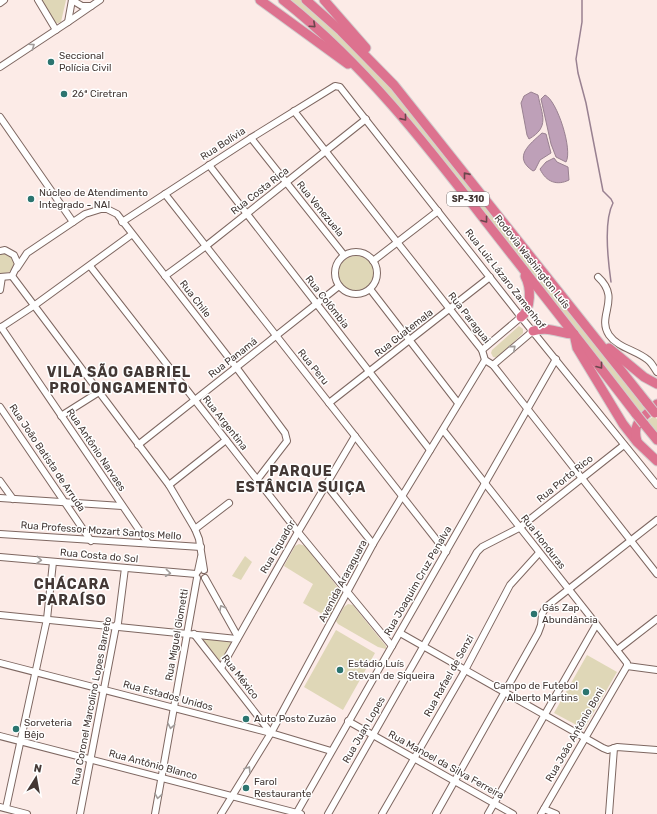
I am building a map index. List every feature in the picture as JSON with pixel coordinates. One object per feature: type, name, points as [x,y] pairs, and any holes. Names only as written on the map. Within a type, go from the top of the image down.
[{"type":"highway","points":[[260,0],[337,55],[389,100]]},
{"type":"highway","name":"Rodovia Washington Luís","points":[[283,0],[344,52],[389,100],[636,414],[640,424],[657,440]]},
{"type":"highway","name":"Rodovia Washington Luís","points":[[306,0],[346,36],[394,85],[647,403],[656,409]]},
{"type":"highway","points":[[324,0],[364,45],[394,85]]},
{"type":"highway","points":[[513,256],[526,278],[528,285],[527,308],[521,317]]},
{"type":"highway","points":[[572,307],[606,346],[644,377],[657,384]]},
{"type":"highway","points":[[533,331],[551,329],[568,334],[574,334],[577,348],[622,420],[637,442],[657,461]]},
{"type":"highway","points":[[637,442],[635,434],[640,424],[656,409]]},
{"type":"highway","points":[[622,420],[628,424],[640,424]]},
{"type":"street","points":[[0,3],[4,0]]},
{"type":"street","points":[[38,0],[56,30]]},
{"type":"street","points":[[68,22],[72,0],[82,6],[91,6]]},
{"type":"street","points":[[0,67],[100,0]]},
{"type":"street","name":"Rua Bolívia","points":[[122,222],[209,164],[337,86]]},
{"type":"street","name":"Rua Luiz Lázaro Zamenhof","points":[[337,86],[343,90],[521,317],[657,486]]},
{"type":"street","name":"Rua Paraguai","points":[[294,111],[449,310],[482,350],[485,360],[493,365],[657,574]]},
{"type":"street","points":[[0,117],[73,222]]},
{"type":"street","name":"Rua Costa Rica","points":[[165,276],[327,152],[366,119]]},
{"type":"street","name":"Rua Venezuela","points":[[251,138],[344,255]]},
{"type":"street","name":"Rua Colômbia","points":[[209,164],[316,305],[430,450]]},
{"type":"street","name":"Rua Peru","points":[[165,194],[446,552]]},
{"type":"street","name":"Rua Chile","points":[[27,253],[84,214],[101,209],[107,209],[117,214],[131,235],[236,367],[285,433],[287,441],[257,480]]},
{"type":"street","points":[[373,261],[438,211]]},
{"type":"street","points":[[0,328],[90,266],[131,235]]},
{"type":"street","points":[[2,250],[12,253],[27,253]]},
{"type":"street","points":[[356,252],[362,253],[373,261],[377,273],[376,279],[370,289],[356,294],[350,293],[339,286],[335,273],[336,267],[344,255],[356,252]]},
{"type":"street","points":[[12,253],[16,258],[17,268]]},
{"type":"street","points":[[0,290],[1,277],[12,276],[27,253]]},
{"type":"street","name":"Rua Argentina","points":[[90,266],[298,532],[392,646]]},
{"type":"street","name":"Rua Miguel Giometti","points":[[12,276],[169,485],[195,529],[201,547],[202,556],[155,814]]},
{"type":"street","name":"Rua Guatemala","points":[[330,403],[490,277]]},
{"type":"street","points":[[598,277],[606,284],[609,295],[604,325],[609,335],[625,348],[649,360],[657,372]]},
{"type":"street","name":"Rua Panamá","points":[[138,445],[339,286]]},
{"type":"street","points":[[370,289],[458,404]]},
{"type":"street","points":[[482,350],[521,317]]},
{"type":"street","name":"Rua Antônio Narvaes","points":[[0,328],[148,543]]},
{"type":"street","points":[[493,365],[533,331]]},
{"type":"street","name":"Rua Joaquim Cruz Penalva","points":[[298,813],[348,721],[400,633],[556,359]]},
{"type":"street","name":"Avenida Araraquara","points":[[221,814],[271,733],[374,544],[485,360]]},
{"type":"street","points":[[61,416],[99,392]]},
{"type":"street","name":"Rua João Batista de Arruda","points":[[0,407],[91,541]]},
{"type":"street","name":"Rua Honduras","points":[[443,430],[617,650],[627,663],[627,666]]},
{"type":"street","name":"Rua Equador","points":[[221,668],[298,532],[327,486],[355,436]]},
{"type":"street","points":[[169,485],[226,440]]},
{"type":"street","name":"Rua Porto Rico","points":[[477,552],[482,547],[520,528],[624,445]]},
{"type":"street","points":[[0,481],[13,499]]},
{"type":"street","points":[[327,486],[374,544]]},
{"type":"street","points":[[0,498],[122,506]]},
{"type":"street","points":[[195,529],[229,504]]},
{"type":"street","points":[[436,814],[538,633],[543,610],[657,520]]},
{"type":"street","name":"Rua Professor Mozart Santos Mello","points":[[0,534],[201,547]]},
{"type":"street","name":"Rua Juan Lopes","points":[[328,814],[477,552]]},
{"type":"street","name":"Rua Rafael de Senzi","points":[[382,814],[465,670],[510,585],[539,553]]},
{"type":"street","name":"Rua Costa do Sol","points":[[0,557],[199,573],[200,580],[205,578],[238,638]]},
{"type":"street","points":[[27,814],[3,808],[21,742],[47,619],[53,562]]},
{"type":"street","name":"Rua Coronel Marcolino Lopes Barreto","points":[[80,814],[118,622],[125,568]]},
{"type":"street","points":[[0,615],[238,638]]},
{"type":"street","points":[[617,650],[657,620]]},
{"type":"street","points":[[488,814],[596,624]]},
{"type":"street","points":[[400,633],[608,750],[614,748],[657,750]]},
{"type":"street","name":"Rua México","points":[[194,634],[271,733]]},
{"type":"street","name":"Rua Estados Unidos","points":[[0,663],[271,733],[331,751]]},
{"type":"street","points":[[627,666],[657,670]]},
{"type":"street","name":"Rua João Antônio Boni","points":[[543,811],[627,666]]},
{"type":"street","name":"Rua Manoel da Silva Ferreira","points":[[348,721],[513,814]]},
{"type":"street","name":"Rua Antônio Blanco","points":[[0,736],[298,813]]},
{"type":"street","points":[[608,814],[614,748]]},
{"type":"street","points":[[543,811],[556,814]]},
{"type":"shaded area","points":[[39,0],[66,0],[61,22],[55,24]]},
{"type":"shaded area","points":[[289,0],[302,0],[315,11],[396,93],[648,407],[641,413],[431,148]]},
{"type":"shaded area","points":[[531,92],[538,95],[543,120],[540,130],[529,139],[521,103],[524,96]]},
{"type":"shaded area","points":[[545,95],[550,99],[563,126],[568,156],[566,162],[556,157],[551,144],[541,99]]},
{"type":"shaded area","points":[[542,133],[546,134],[551,153],[540,160],[533,171],[527,166],[523,156],[528,146]]},
{"type":"shaded area","points":[[554,158],[557,162],[568,167],[569,180],[560,183],[552,182],[542,173],[540,169],[546,162]]},
{"type":"shaded area","points":[[0,253],[11,256],[15,263],[11,270],[5,273],[0,273]]},
{"type":"shaded area","points":[[356,256],[366,259],[371,264],[374,274],[371,284],[366,289],[356,292],[346,289],[341,284],[338,274],[341,264],[346,259]]},
{"type":"shaded area","points":[[519,326],[523,329],[523,333],[498,358],[493,357],[491,353],[492,350]]},
{"type":"shaded area","points":[[654,416],[657,419],[657,433],[647,421]]},
{"type":"shaded area","points":[[299,544],[306,546],[342,593],[331,619],[303,603],[313,584],[284,566],[295,546]]},
{"type":"shaded area","points":[[245,556],[252,562],[241,580],[232,576]]},
{"type":"shaded area","points":[[348,604],[353,605],[386,646],[386,649],[378,647],[338,624],[336,621],[344,607]]},
{"type":"shaded area","name":"Estádio Luís Stevan de Siqueira","points":[[336,630],[375,653],[343,710],[304,687]]},
{"type":"shaded area","points":[[201,637],[232,641],[232,643],[222,660],[219,660]]},
{"type":"shaded area","name":"Campo de Futebol Alberto Martins","points":[[587,655],[617,672],[584,729],[554,713]]},
{"type":"waterway","points":[[582,0],[582,22],[576,59],[603,191],[613,203],[608,220],[607,231],[611,282]]},
{"type":"place","name":"Seccional Polícia Civil","points":[[51,62]]},
{"type":"place","name":"26ª Ciretran","points":[[64,94]]},
{"type":"place","name":"Núcleo de Atendimento Integrado - NAI","points":[[31,199]]},
{"type":"place","name":"Gás Zap Abundância","points":[[534,614]]},
{"type":"place","name":"Estádio Luís Stevan de Siqueira","points":[[340,670]]},
{"type":"place","name":"Campo de Futebol Alberto Martins","points":[[586,692]]},
{"type":"place","name":"Auto Posto Zuzão","points":[[246,719]]},
{"type":"place","name":"Sorveteria Bêjo","points":[[16,729]]},
{"type":"place","name":"Farol Restaurante","points":[[246,788]]},
{"type":"district","name":"VILA SÃO GABRIEL PROLONGAMENTO","points":[[119,380]]},
{"type":"district","name":"PARQUE ESTÂNCIA SUIÇA","points":[[301,480]]},
{"type":"district","name":"CHÁCARA PARAÍSO","points":[[72,592]]}]
